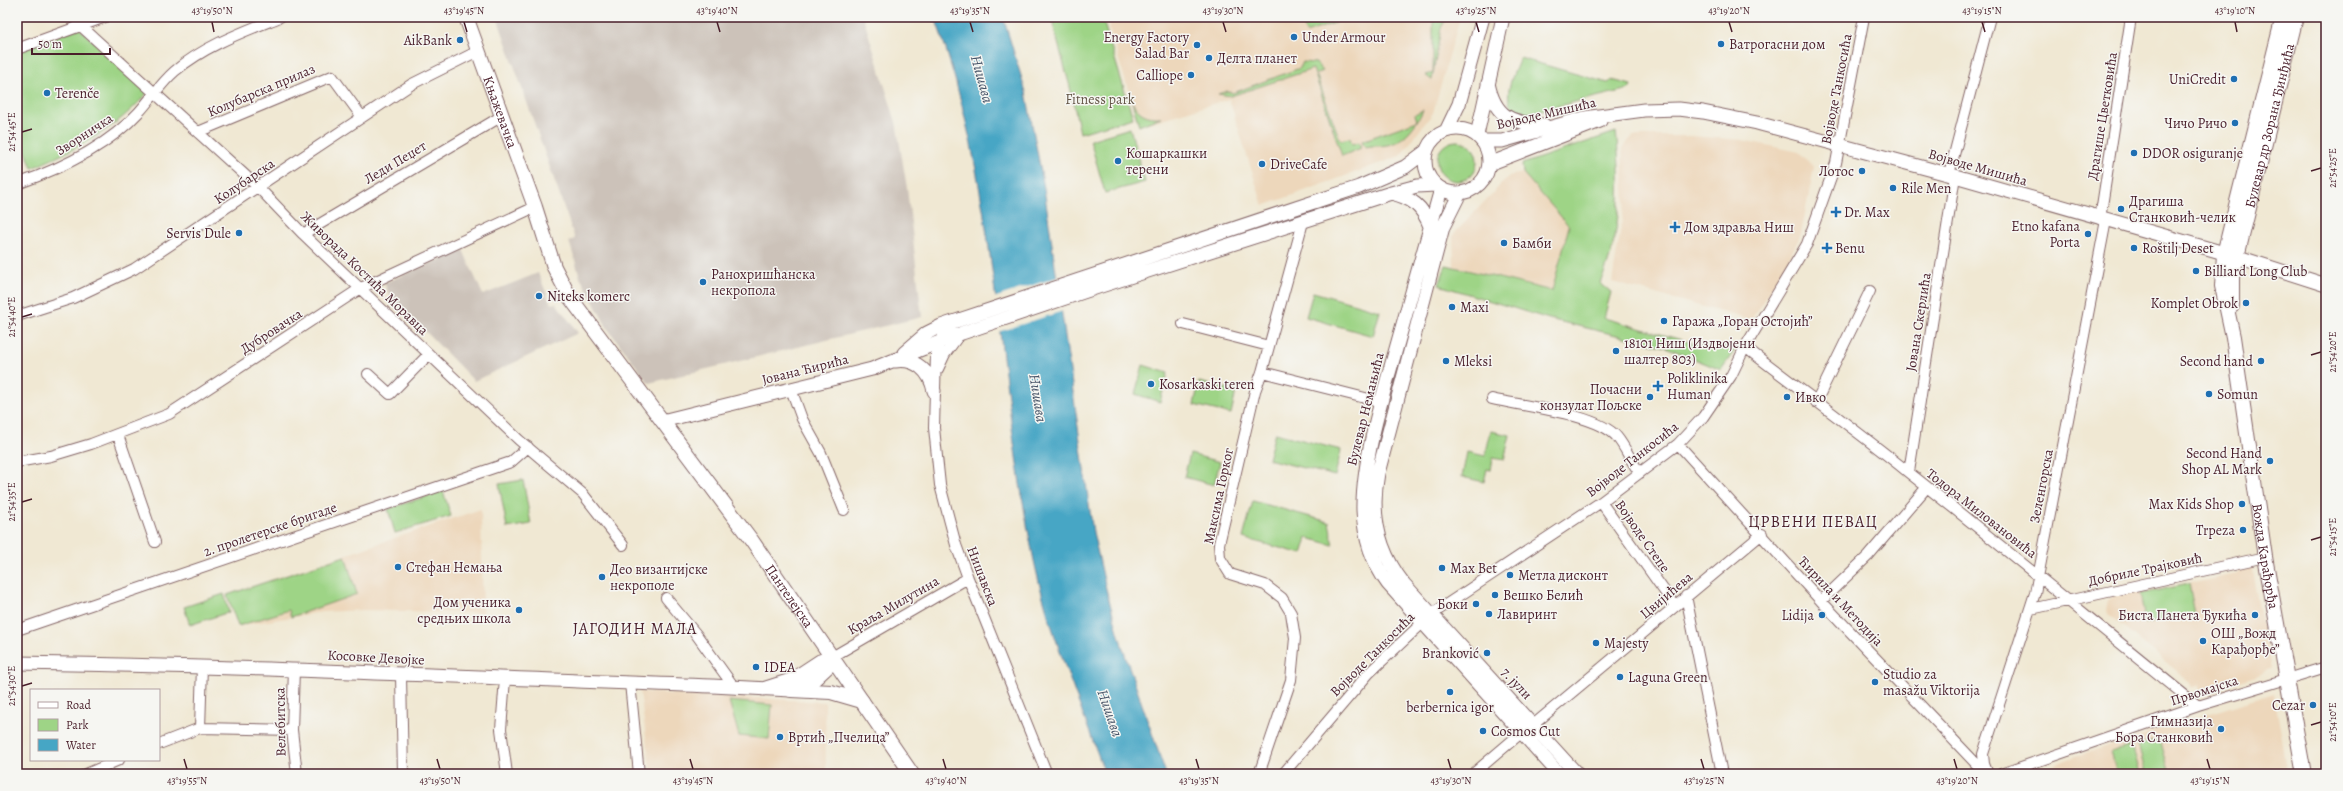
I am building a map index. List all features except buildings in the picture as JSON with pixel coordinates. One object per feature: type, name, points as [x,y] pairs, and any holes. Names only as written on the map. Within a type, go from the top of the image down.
[{"type":"main road","name":"Књажевачка","points":[[466,17],[535,207]]},
{"type":"main road","name":"Булевар др Зорана Ђинђића","points":[[2224,254],[2283,17]]},
{"type":"main road","name":"Булевар др Зорана Ђинђића","points":[[2238,258],[2296,17]]},
{"type":"main road","name":"Пантелејска","points":[[535,207],[554,267],[569,296],[752,542],[912,774]]},
{"type":"main road","name":"Вожда Карађорђа","points":[[2224,254],[2222,286],[2233,337],[2265,557],[2304,774]]},
{"type":"main road","name":"Вожда Карађорђа","points":[[2233,337],[2232,277],[2238,258]]},
{"type":"main road","points":[[790,690],[831,692],[862,701]]},
{"type":"street","name":"Живорада Костића Моравца","points":[[75,17],[82,27],[258,187],[303,234],[528,447],[583,494],[623,545]]},
{"type":"street","points":[[17,49],[82,27],[105,17]]},
{"type":"street","name":"Зворничка","points":[[17,184],[53,170],[99,144],[139,112],[174,72],[194,56],[225,40],[280,17]]},
{"type":"street","points":[[1447,129],[1459,104],[1483,17]]},
{"type":"street","points":[[1480,138],[1488,81],[1503,17]]},
{"type":"street","name":"Војводе Танкосића","points":[[1283,774],[1369,673],[1427,618],[1601,502],[1678,444],[1693,429],[1731,376],[1745,347],[1808,244],[1836,163],[1864,17]]},
{"type":"street","name":"Јована Скерлића","points":[[1909,472],[1952,175],[1990,17]]},
{"type":"street","name":"Драгише Цветковића","points":[[2103,219],[2131,17]]},
{"type":"street","name":"Колубарска","points":[[17,316],[73,298],[134,269],[412,84],[478,51]]},
{"type":"street","name":"Колубарска прилаз","points":[[198,132],[332,76],[362,117]]},
{"type":"street","points":[[1488,81],[1492,99],[1499,111],[1509,119],[1523,124],[1554,125]]},
{"type":"street","name":"Војводе Мишића","points":[[1480,138],[1502,141],[1554,125],[1584,118],[1617,115],[1644,110],[1679,109],[1703,112],[1757,123],[1952,175],[2326,285]]},
{"type":"street","name":"Војводе Мишића","points":[[1489,164],[1617,115]]},
{"type":"street","name":"Леди Пеџет","points":[[303,234],[502,116]]},
{"type":"street","points":[[894,359],[927,333],[958,320],[1099,280],[1303,222],[1417,186],[1438,187],[1460,193],[1472,189],[1482,181],[1489,164],[1488,152],[1480,138],[1463,129],[1447,129],[1435,136],[1425,152],[1401,169],[1360,187],[1099,280]]},
{"type":"street","points":[[1425,152],[1426,172],[1438,187]]},
{"type":"street","name":"Булевар Немањића","points":[[1427,618],[1382,576],[1373,558],[1366,536],[1363,512],[1364,483],[1381,402],[1430,226],[1438,187]]},
{"type":"street","points":[[1391,193],[1415,202],[1424,213],[1430,226]]},
{"type":"street","name":"Булевар Немањића","points":[[1427,618],[1389,563],[1377,530],[1374,504],[1375,488],[1443,228],[1460,193]]},
{"type":"street","name":"Дубровачка","points":[[17,462],[51,456],[118,435],[169,414],[361,288],[535,207]]},
{"type":"street","name":"Зеленгорска","points":[[1987,774],[1983,760],[1984,749],[2031,609],[2103,219]]},
{"type":"street","name":"Максима Горког","points":[[1259,774],[1291,680],[1295,638],[1291,613],[1282,598],[1265,585],[1230,574],[1220,558],[1219,544],[1255,391],[1262,372],[1303,222]]},
{"type":"street","name":"Јована Ћирића","points":[[662,421],[872,369],[894,359],[1099,280]]},
{"type":"street","points":[[1816,402],[1870,290]]},
{"type":"street","points":[[939,342],[950,327],[958,320]]},
{"type":"street","points":[[1183,324],[1269,346]]},
{"type":"street","points":[[935,385],[945,354],[961,334]]},
{"type":"street","name":"Нишавска","points":[[939,342],[936,353],[934,428],[940,485],[956,545],[968,578],[1046,771]]},
{"type":"street","name":"Тодора Миловановића","points":[[1745,347],[1909,472],[2198,706]]},
{"type":"street","points":[[368,374],[390,394],[429,354]]},
{"type":"street","points":[[894,359],[917,356],[924,360],[933,368],[935,385]]},
{"type":"street","points":[[1262,372],[1381,402]]},
{"type":"street","points":[[791,389],[802,419],[821,453],[844,510]]},
{"type":"street","points":[[1492,399],[1581,417],[1599,424],[1617,436],[1640,473]]},
{"type":"street","points":[[118,435],[156,542]]},
{"type":"street","name":"Ћирила и Методија","points":[[1678,444],[1762,534],[1821,601],[1987,774]]},
{"type":"street","name":"2. пролетерске бригаде","points":[[17,630],[512,462],[528,447]]},
{"type":"street","points":[[1821,601],[1868,556],[1927,487]]},
{"type":"street","name":"Војводе Степе","points":[[1601,502],[1675,606]]},
{"type":"street","name":"Цвијићева","points":[[1534,725],[1686,596],[1762,534]]},
{"type":"street","name":"Добриле Трајковић","points":[[2031,609],[2265,557]]},
{"type":"street","name":"Краља Милутина","points":[[832,657],[968,578]]},
{"type":"street","points":[[1686,596],[1722,774]]},
{"type":"street","points":[[666,598],[696,634],[734,687]]},
{"type":"street","points":[[1427,618],[1521,733],[1559,774]]},
{"type":"street","name":"7. јули","points":[[1427,618],[1534,725],[1577,774]]},
{"type":"street","name":"Косовке Девојке","points":[[17,663],[134,667],[202,666],[294,669],[401,675],[734,687],[763,689],[790,690],[815,680],[831,664],[832,657],[820,661],[792,680],[763,689]]},
{"type":"street","points":[[200,728],[202,666]]},
{"type":"street","name":"Првомајска","points":[[2001,774],[2198,706],[2326,668]]},
{"type":"street","name":"Велебитска","points":[[294,669],[292,730],[297,774]]},
{"type":"street","points":[[401,675],[403,774]]},
{"type":"street","points":[[505,679],[501,729],[507,774]]},
{"type":"street","points":[[630,683],[639,774]]},
{"type":"street","points":[[160,744],[200,728],[292,730]]},
{"type":"street","points":[[1474,774],[1521,733]]},
{"type":"street","points":[[86,774],[117,761]]},
{"type":"street","points":[[1035,774],[1046,771]]},
{"type":"shaded area","points":[[497,17],[863,17],[896,122],[907,188],[922,317],[649,383],[608,329],[580,277],[569,241],[575,239]]},
{"type":"shaded area","points":[[1106,17],[1460,17],[1433,113],[1400,156],[1263,206],[1229,99],[1139,126]]},
{"type":"shaded area","points":[[1633,136],[1691,136],[1742,140],[1799,152],[1814,167],[1801,234],[1783,271],[1751,320],[1612,282],[1625,203],[1622,148]]},
{"type":"shaded area","points":[[1523,173],[1569,226],[1552,291],[1454,266],[1453,235],[1509,176]]},
{"type":"shaded area","points":[[463,250],[483,295],[538,273],[551,304],[556,303],[578,333],[474,381],[389,294],[384,283]]},
{"type":"shaded area","name":"Стефан Немања","points":[[481,509],[483,613],[363,610],[322,612],[238,626],[227,595]]},
{"type":"shaded area","name":"ОШ „Вожд Карађорђе”","points":[[2251,566],[2271,668],[2257,676],[2202,692],[2199,685],[2192,687],[2190,682],[2108,614],[2106,605],[2107,600],[2114,596],[2237,574]]},
{"type":"shaded area","points":[[640,692],[825,702],[826,773],[651,774]]},
{"type":"shaded area","name":"Гимназија Бора Станковић","points":[[2274,693],[2288,774],[2032,774],[2076,756]]},
{"type":"green space","name":"Fitness park","points":[[1051,17],[1102,17],[1133,118],[1080,133],[1070,87]]},
{"type":"green space","points":[[1310,17],[1336,17],[1335,23],[1306,33],[1302,21]]},
{"type":"green space","points":[[1426,17],[1447,17],[1441,28],[1432,80],[1425,75],[1433,73],[1433,19]]},
{"type":"green space","points":[[79,28],[148,92],[123,117],[95,137],[32,168],[17,128],[17,51]]},
{"type":"green space","points":[[1520,58],[1608,83],[1612,80],[1631,85],[1629,89],[1525,114],[1515,113],[1511,107],[1509,93],[1512,79]]},
{"type":"green space","points":[[1303,62],[1316,63],[1323,71],[1316,74],[1340,140],[1350,138],[1352,144],[1359,142],[1361,148],[1342,156],[1313,69],[1231,96],[1218,94],[1227,91],[1233,93],[1300,68]]},
{"type":"green space","points":[[1132,102],[1138,110],[1144,114],[1152,117],[1161,117],[1139,126]]},
{"type":"green space","points":[[1423,110],[1417,121],[1415,114]]},
{"type":"green space","points":[[1417,121],[1409,132],[1399,141],[1384,146],[1365,147],[1362,141]]},
{"type":"green space","name":"Кошаркашки терени","points":[[1130,128],[1145,182],[1105,193],[1090,140]]},
{"type":"green space","points":[[1616,132],[1619,171],[1618,209],[1613,246],[1600,283],[1611,292],[1604,318],[1717,350],[1719,346],[1737,347],[1721,370],[1666,347],[1549,319],[1439,285],[1446,265],[1552,291],[1569,226],[1523,173],[1522,164]]},
{"type":"green space","points":[[1461,141],[1468,144],[1474,150],[1477,161],[1476,169],[1468,178],[1461,181],[1453,181],[1446,178],[1438,169],[1437,157],[1440,150],[1449,142]]},
{"type":"green space","points":[[1313,292],[1380,311],[1373,336],[1306,317]]},
{"type":"green space","name":"Kosarkaski teren","points":[[1143,365],[1168,373],[1160,402],[1135,394]]},
{"type":"green space","points":[[1199,382],[1236,391],[1231,414],[1194,405]]},
{"type":"green space","points":[[1491,431],[1510,435],[1504,460],[1493,458],[1491,470],[1487,469],[1484,482],[1462,477],[1467,452],[1485,456]]},
{"type":"green space","points":[[1275,433],[1341,450],[1335,476],[1268,459]]},
{"type":"green space","points":[[1190,454],[1220,462],[1214,485],[1184,477]]},
{"type":"green space","points":[[523,480],[531,524],[507,528],[499,484]]},
{"type":"green space","points":[[443,491],[451,516],[395,533],[388,509]]},
{"type":"green space","points":[[1253,501],[1329,522],[1333,545],[1307,538],[1302,554],[1243,538]]},
{"type":"green space","points":[[345,556],[357,594],[291,617],[289,610],[238,626],[227,595]]},
{"type":"green space","points":[[2189,584],[2195,614],[2146,624],[2140,594]]},
{"type":"green space","points":[[224,594],[229,612],[190,625],[184,607]]},
{"type":"green space","points":[[729,701],[772,705],[769,739],[739,736]]},
{"type":"green space","points":[[2160,739],[2170,774],[2146,774],[2138,745]]},
{"type":"green space","points":[[2132,746],[2140,774],[2117,774],[2111,752]]},
{"type":"water","name":"Нишава","points":[[935,17],[1003,17],[1026,92],[1044,188],[1093,532],[1107,593],[1123,649],[1166,774],[1105,774],[1064,664],[1046,608],[1038,580],[1020,484],[994,282],[972,148],[956,82]]},
{"type":"pier","points":[[1058,277],[1063,311],[998,332],[993,298]]},
{"type":"place","name":"Under Armour","points":[[1294,37]]},
{"type":"place","name":"AikBank","points":[[460,40]]},
{"type":"place","name":"Ватрогасни дом","points":[[1721,44]]},
{"type":"place","name":"Energy Factory Salad Bar","points":[[1197,45]]},
{"type":"place","name":"Делта планет","points":[[1209,58]]},
{"type":"place","name":"Calliope","points":[[1191,75]]},
{"type":"place","name":"UniCredit","points":[[2234,79]]},
{"type":"place","name":"Terenče","points":[[47,93]]},
{"type":"place","name":"Чичо Ричо","points":[[2235,123]]},
{"type":"place","name":"DDOR osiguranje","points":[[2134,153]]},
{"type":"place","name":"Кошаркашки терени","points":[[1118,161]]},
{"type":"place","name":"DriveCafe","points":[[1262,164]]},
{"type":"place","name":"Лотос","points":[[1862,171]]},
{"type":"place","name":"Rile Men","points":[[1893,188]]},
{"type":"place","name":"Драгиша Станковић-челик","points":[[2121,209]]},
{"type":"place","name":"Dr. Max","points":[[1836,212]]},
{"type":"place","name":"Дом здравља Ниш","points":[[1675,227]]},
{"type":"place","name":"Servis Dule","points":[[239,233]]},
{"type":"place","name":"Etno kafana Porta","points":[[2088,234]]},
{"type":"place","name":"Бамби","points":[[1504,243]]},
{"type":"place","name":"Benu","points":[[1827,248]]},
{"type":"place","name":"Roštilj Deset","points":[[2134,248]]},
{"type":"place","name":"Billiard Long Club","points":[[2196,271]]},
{"type":"place","name":"Ранохришћанска некропола","points":[[703,282]]},
{"type":"place","name":"Niteks komerc","points":[[539,296]]},
{"type":"place","name":"Komplet Obrok","points":[[2246,303]]},
{"type":"place","name":"Maxi","points":[[1452,307]]},
{"type":"place","name":"Гаража „Горан Остојић”","points":[[1664,321]]},
{"type":"place","name":"18101 Ниш (Издвојени шалтер 803)","points":[[1616,351]]},
{"type":"place","name":"Mleksi","points":[[1446,361]]},
{"type":"place","name":"Second hand","points":[[2261,361]]},
{"type":"place","name":"Kosarkaski teren","points":[[1151,384]]},
{"type":"place","name":"Poliklinika Human","points":[[1658,386]]},
{"type":"place","name":"Somun","points":[[2209,394]]},
{"type":"place","name":"Почасни конзулат Пољске","points":[[1650,397]]},
{"type":"place","name":"Ивко","points":[[1787,397]]},
{"type":"place","name":"Second Hand Shop AL Mark","points":[[2270,461]]},
{"type":"place","name":"Max Kids Shop","points":[[2242,504]]},
{"type":"place","name":"Trpeza","points":[[2243,530]]},
{"type":"place","name":"Стефан Немања","points":[[398,567]]},
{"type":"place","name":"Max Bet","points":[[1442,568]]},
{"type":"place","name":"Метла дисконт","points":[[1510,575]]},
{"type":"place","name":"Део византијске некрополе","points":[[602,577]]},
{"type":"place","name":"Вешко Белић","points":[[1495,595]]},
{"type":"place","name":"Боки","points":[[1476,604]]},
{"type":"place","name":"Дом ученика средњих школа","points":[[519,610]]},
{"type":"place","name":"Лавиринт","points":[[1489,614]]},
{"type":"place","name":"Lidija","points":[[1822,615]]},
{"type":"place","name":"Биста Панета Ђукића","points":[[2255,615]]},
{"type":"place","name":"ОШ „Вожд Карађорђе”","points":[[2203,641]]},
{"type":"place","name":"Majesty","points":[[1596,643]]},
{"type":"place","name":"Branković","points":[[1487,653]]},
{"type":"place","name":"IDEA","points":[[756,667]]},
{"type":"place","name":"Laguna Green","points":[[1620,677]]},
{"type":"place","name":"Studio za masažu Viktorija","points":[[1875,682]]},
{"type":"place","name":"berbernica igor","points":[[1450,692]]},
{"type":"place","name":"Cezar","points":[[2313,705]]},
{"type":"place","name":"Гимназија Бора Станковић","points":[[2221,729]]},
{"type":"place","name":"Cosmos Cut","points":[[1483,731]]},
{"type":"place","name":"Вртић „Пчелица”","points":[[780,737]]},
{"type":"district","name":"ЦРВЕНИ ПЕВАЦ","points":[[1813,521]]},
{"type":"district","name":"ЈАГОДИН МАЛА","points":[[635,628]]}]
